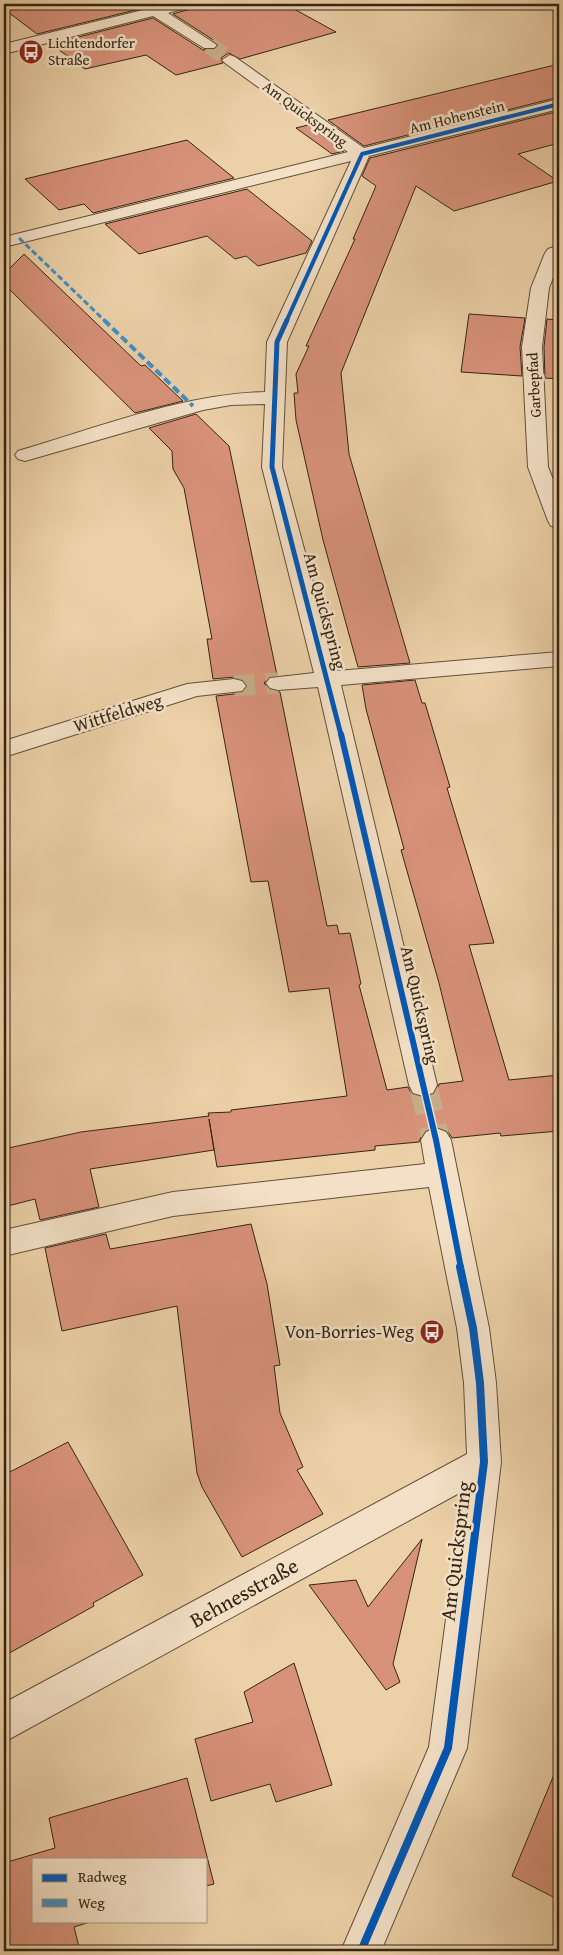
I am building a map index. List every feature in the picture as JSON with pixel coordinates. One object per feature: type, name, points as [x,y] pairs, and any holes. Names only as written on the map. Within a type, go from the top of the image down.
[{"type":"street","points":[[4,49],[150,7],[186,4]]},
{"type":"street","points":[[150,7],[209,45]]},
{"type":"street","name":"Am Quickspring","points":[[230,60],[362,154],[277,342],[272,467],[328,680],[423,1085]]},
{"type":"street","name":"Am Hohenstein","points":[[4,242],[559,104]]},
{"type":"street","name":"Garbepfad","points":[[559,250],[554,253],[540,288],[532,347],[538,467],[559,522]]},
{"type":"street","points":[[24,455],[201,404],[231,398],[275,398]]},
{"type":"street","points":[[278,683],[559,659]]},
{"type":"street","name":"Wittfeldweg","points":[[4,749],[195,689],[234,686]]},
{"type":"street","name":"Am Quickspring","points":[[361,1951],[448,1748],[484,1462],[480,1383],[473,1328],[441,1174],[436,1140]]},
{"type":"street","points":[[4,1244],[173,1204],[441,1174]]},
{"type":"street","name":"Behnesstraße","points":[[4,1723],[484,1462]]},
{"type":"building","points":[[4,4],[139,4],[140,9],[37,34],[4,9]]},
{"type":"building","points":[[194,4],[285,4],[336,32],[240,59],[229,53],[221,58],[223,63],[176,75],[146,55],[85,69],[51,44],[153,18],[203,50],[215,49],[218,43],[173,14],[190,9]]},
{"type":"building","points":[[559,64],[559,97],[364,146],[328,120]]},
{"type":"building","points":[[559,111],[559,143],[518,154],[558,181],[454,211],[416,186],[341,373],[349,454],[410,663],[358,667],[323,540],[296,420],[294,393],[298,393],[296,374],[309,346],[306,346],[355,239],[353,239],[376,186],[362,176],[370,158]]},
{"type":"building","points":[[308,125],[344,151],[332,154],[296,128]]},
{"type":"building","points":[[187,140],[234,178],[93,213],[84,204],[59,210],[25,179]]},
{"type":"building","points":[[247,189],[312,241],[306,253],[258,266],[246,256],[235,259],[207,236],[139,254],[105,224]]},
{"type":"building","points":[[24,254],[141,366],[145,365],[183,401],[135,413],[4,284],[4,274]]},
{"type":"building","points":[[469,314],[525,318],[520,347],[522,376],[461,372]]},
{"type":"building","points":[[547,319],[559,320],[559,379],[545,378],[544,347]]},
{"type":"building","points":[[196,414],[229,446],[277,675],[269,677],[264,683],[270,690],[280,692],[327,926],[337,925],[339,934],[350,933],[361,984],[359,985],[387,1090],[408,1087],[412,1095],[424,1098],[435,1094],[439,1084],[463,1081],[439,983],[401,850],[404,849],[366,709],[362,685],[415,680],[422,703],[425,703],[450,787],[447,788],[494,943],[469,945],[509,1080],[559,1075],[559,1131],[501,1136],[500,1133],[452,1138],[447,1130],[435,1126],[424,1131],[419,1142],[375,1146],[375,1150],[217,1167],[209,1119],[214,1150],[90,1169],[99,1207],[40,1220],[35,1199],[4,1207],[4,1149],[81,1132],[209,1116],[208,1113],[231,1112],[231,1110],[347,1096],[329,988],[289,992],[268,881],[251,882],[216,696],[242,693],[248,686],[243,680],[234,677],[213,679],[207,639],[212,639],[184,488],[173,469],[172,451],[149,428]]},
{"type":"building","points":[[251,1224],[267,1284],[280,1365],[274,1366],[280,1413],[303,1467],[297,1470],[323,1514],[242,1557],[202,1487],[197,1473],[177,1306],[62,1331],[45,1248],[106,1234],[110,1249]]},
{"type":"building","points":[[68,1442],[143,1575],[93,1603],[94,1606],[4,1656],[4,1475]]},
{"type":"building","points":[[422,1539],[393,1664],[400,1682],[386,1690],[309,1585],[356,1580],[368,1607]]},
{"type":"building","points":[[294,1663],[332,1785],[276,1802],[270,1784],[211,1801],[195,1739],[253,1722],[244,1692]]},
{"type":"building","points":[[559,1765],[559,1900],[512,1876]]},
{"type":"building","points":[[187,1778],[207,1858],[32,1858],[32,1922],[90,1922],[74,1927],[80,1951],[4,1951],[4,1863],[55,1848],[49,1818]]},
{"type":"building","points":[[208,1860],[214,1884],[208,1886]]},
{"type":"tunnel","points":[[209,45],[230,60]]},
{"type":"tunnel","points":[[234,686],[278,683]]},
{"type":"tunnel","points":[[423,1085],[436,1140]]},
{"type":"marked path","points":[[19,238],[193,406]]},
{"type":"cycle path","points":[[361,1951],[448,1748],[484,1462],[480,1383],[473,1328],[441,1174],[436,1140],[328,680],[272,467],[277,342],[362,154],[559,104]]},
{"type":"place","name":"Lichtendorfer Straße","points":[[31,52]]},
{"type":"place","name":"Von-Borries-Weg","points":[[432,1332]]}]
